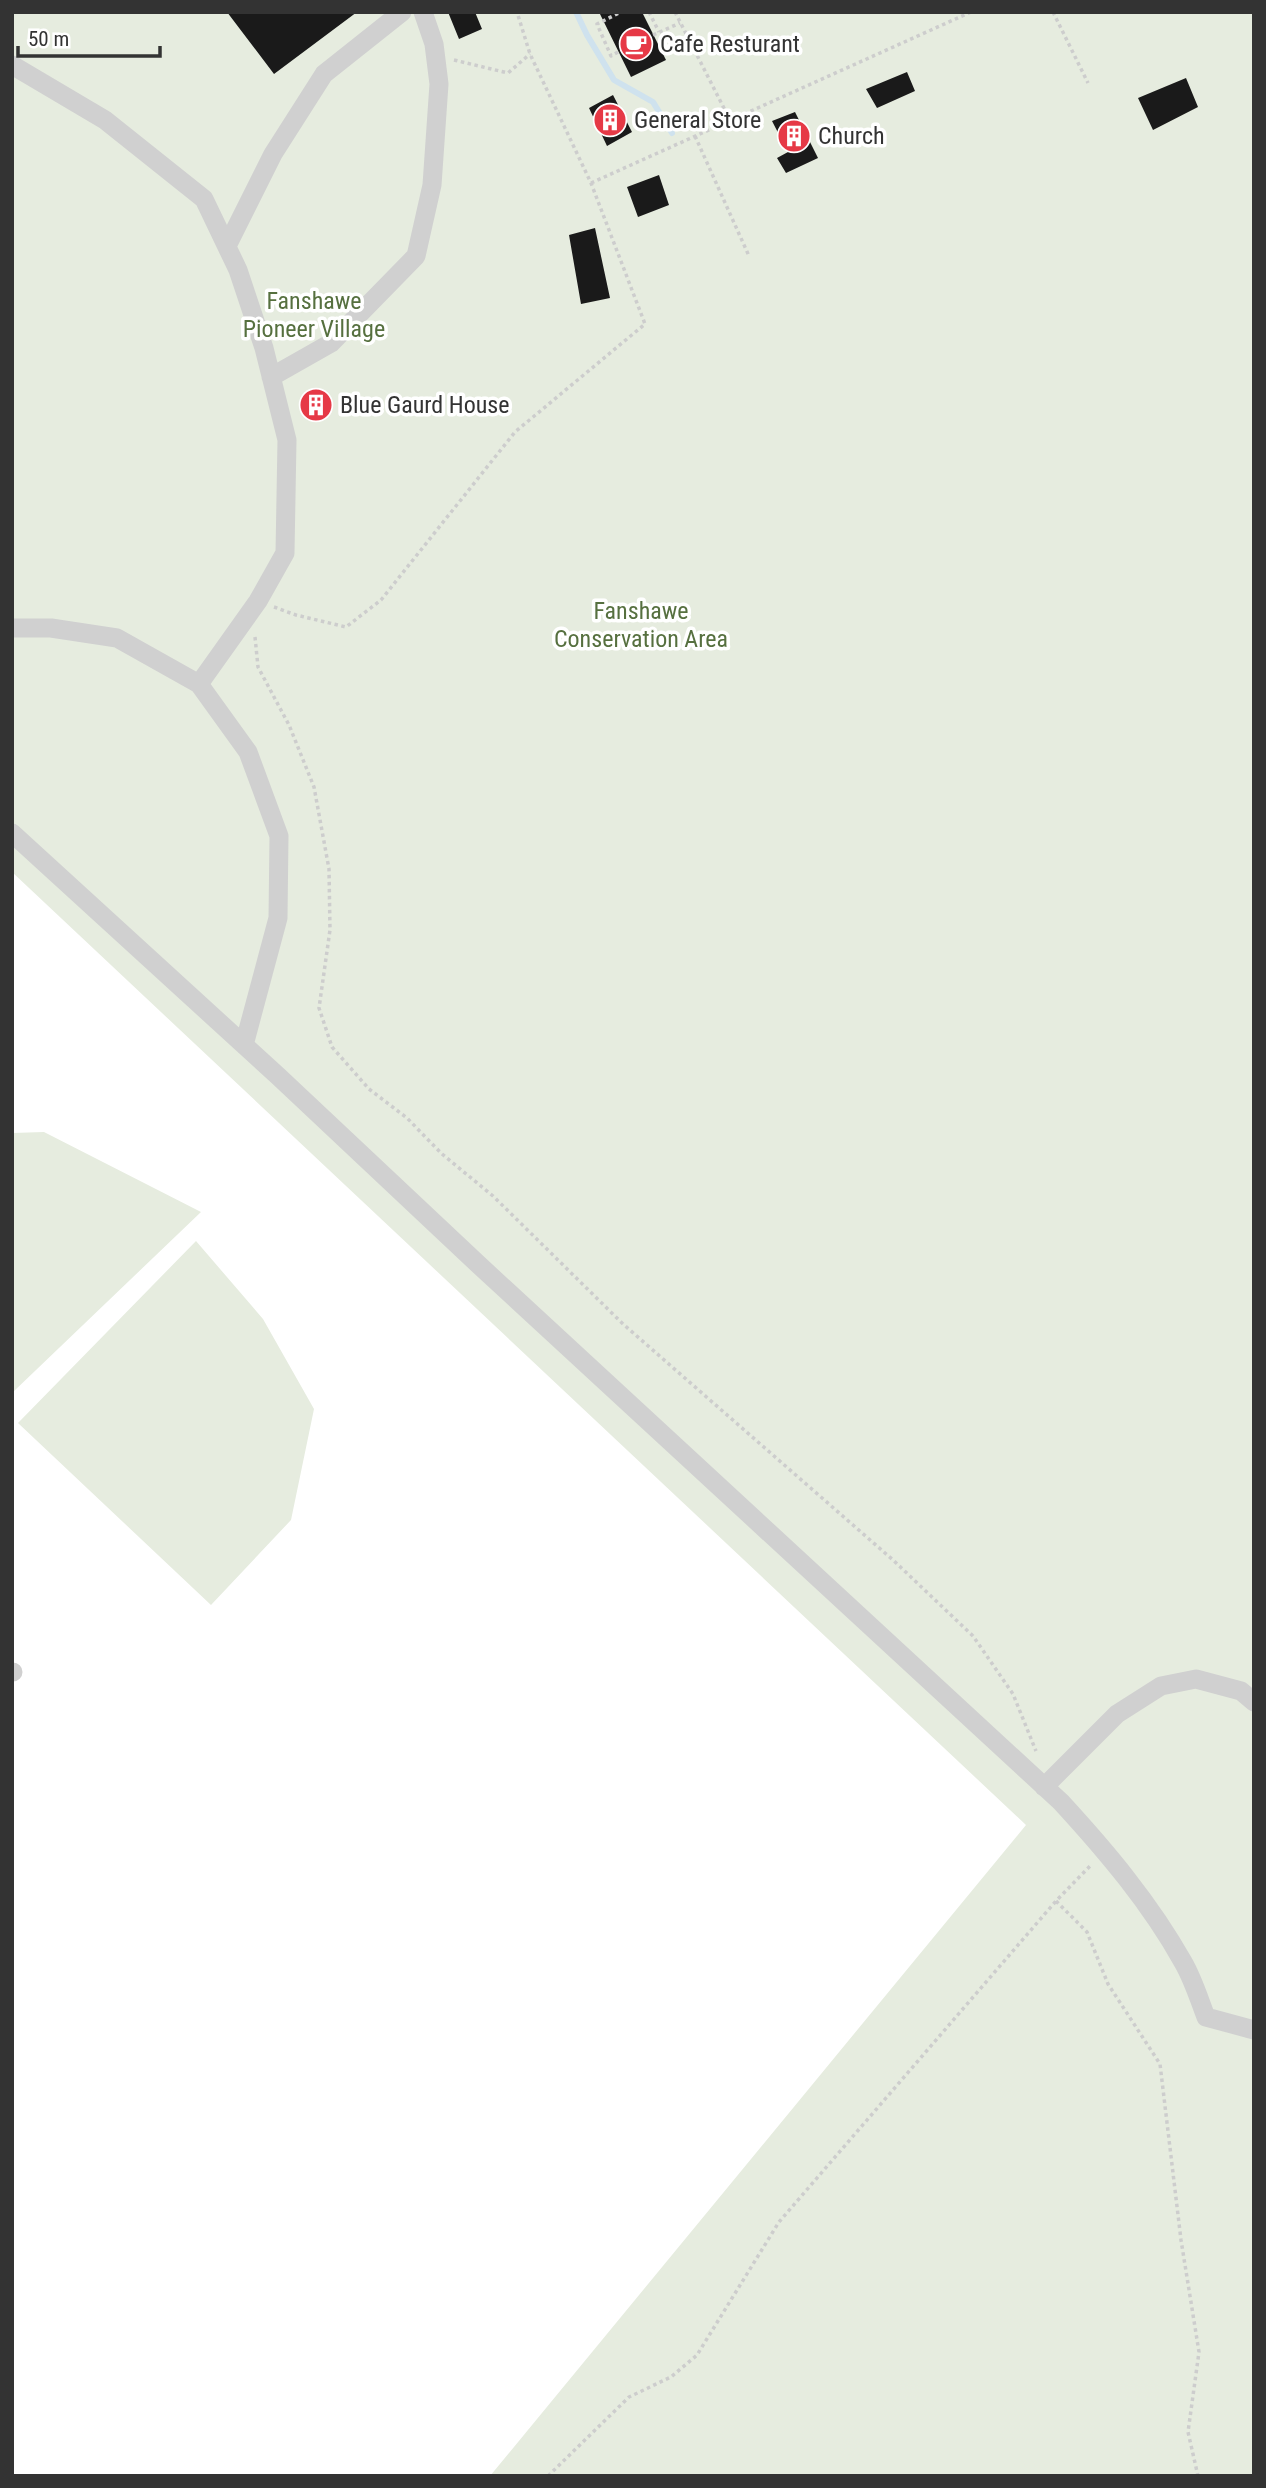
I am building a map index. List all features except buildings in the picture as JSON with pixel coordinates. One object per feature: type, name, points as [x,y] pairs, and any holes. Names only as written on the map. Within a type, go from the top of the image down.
[{"type":"street","points":[[227,246],[273,154],[324,74],[402,12]]},
{"type":"street","points":[[271,377],[331,343],[416,256],[432,185],[439,84],[435,55],[423,12]]},
{"type":"street","points":[[12,65],[105,120],[204,199],[238,270],[271,377],[287,440],[285,554],[258,601],[198,684]]},
{"type":"street","points":[[12,628],[51,628],[117,638],[198,684],[248,752],[279,836],[278,918],[244,1045]]},
{"type":"street","points":[[12,833],[1044,1787],[1106,1851],[1185,1964],[1206,2017],[1254,2030]]},
{"type":"street","points":[[1044,1787],[1117,1714],[1161,1686],[1196,1679],[1241,1691],[1254,1702]]},
{"type":"path","points":[[258,601],[296,615],[346,627],[381,600],[515,432],[645,324],[591,183],[530,54],[517,12]]},
{"type":"path","points":[[618,52],[611,56],[597,24],[621,12]]},
{"type":"path","points":[[649,12],[659,33]]},
{"type":"path","points":[[675,12],[730,120]]},
{"type":"path","points":[[591,183],[971,12]]},
{"type":"path","points":[[1053,12],[1088,83]]},
{"type":"path","points":[[653,35],[681,23]]},
{"type":"path","points":[[435,55],[508,74],[530,54]]},
{"type":"path","points":[[695,136],[749,256]]},
{"type":"path","points":[[255,634],[258,667],[289,724],[314,787],[329,869],[330,930],[320,1009],[332,1047],[369,1089],[407,1118],[442,1154],[493,1196],[623,1324],[892,1560],[973,1636],[1013,1693],[1035,1748],[1044,1787]]},
{"type":"path","points":[[548,2476],[629,2397],[671,2377],[697,2355],[779,2222],[1056,1901],[1106,1851]]},
{"type":"path","points":[[1056,1901],[1087,1932],[1108,1984],[1160,2064],[1181,2240],[1199,2352],[1188,2432],[1198,2476]]},
{"type":"green space","name":"Fanshawe Conservation Area","points":[[12,12],[1254,12],[1254,2476],[490,2476],[1026,1825],[12,872]]},
{"type":"green space","points":[[44,1132],[201,1212],[12,1393],[12,1133]]},
{"type":"green space","points":[[196,1241],[263,1319],[314,1409],[291,1520],[211,1605],[18,1423]]},
{"type":"waterway","points":[[576,12],[614,80],[653,102],[672,133]]},
{"type":"place","name":"Cafe Resturant","points":[[636,44]]},
{"type":"place","name":"General Store","points":[[610,120]]},
{"type":"place","name":"Church","points":[[794,136]]},
{"type":"place","name":"Blue Gaurd House","points":[[316,405]]},
{"type":"park label","name":"Fanshawe Pioneer Village","points":[[314,315]]}]
